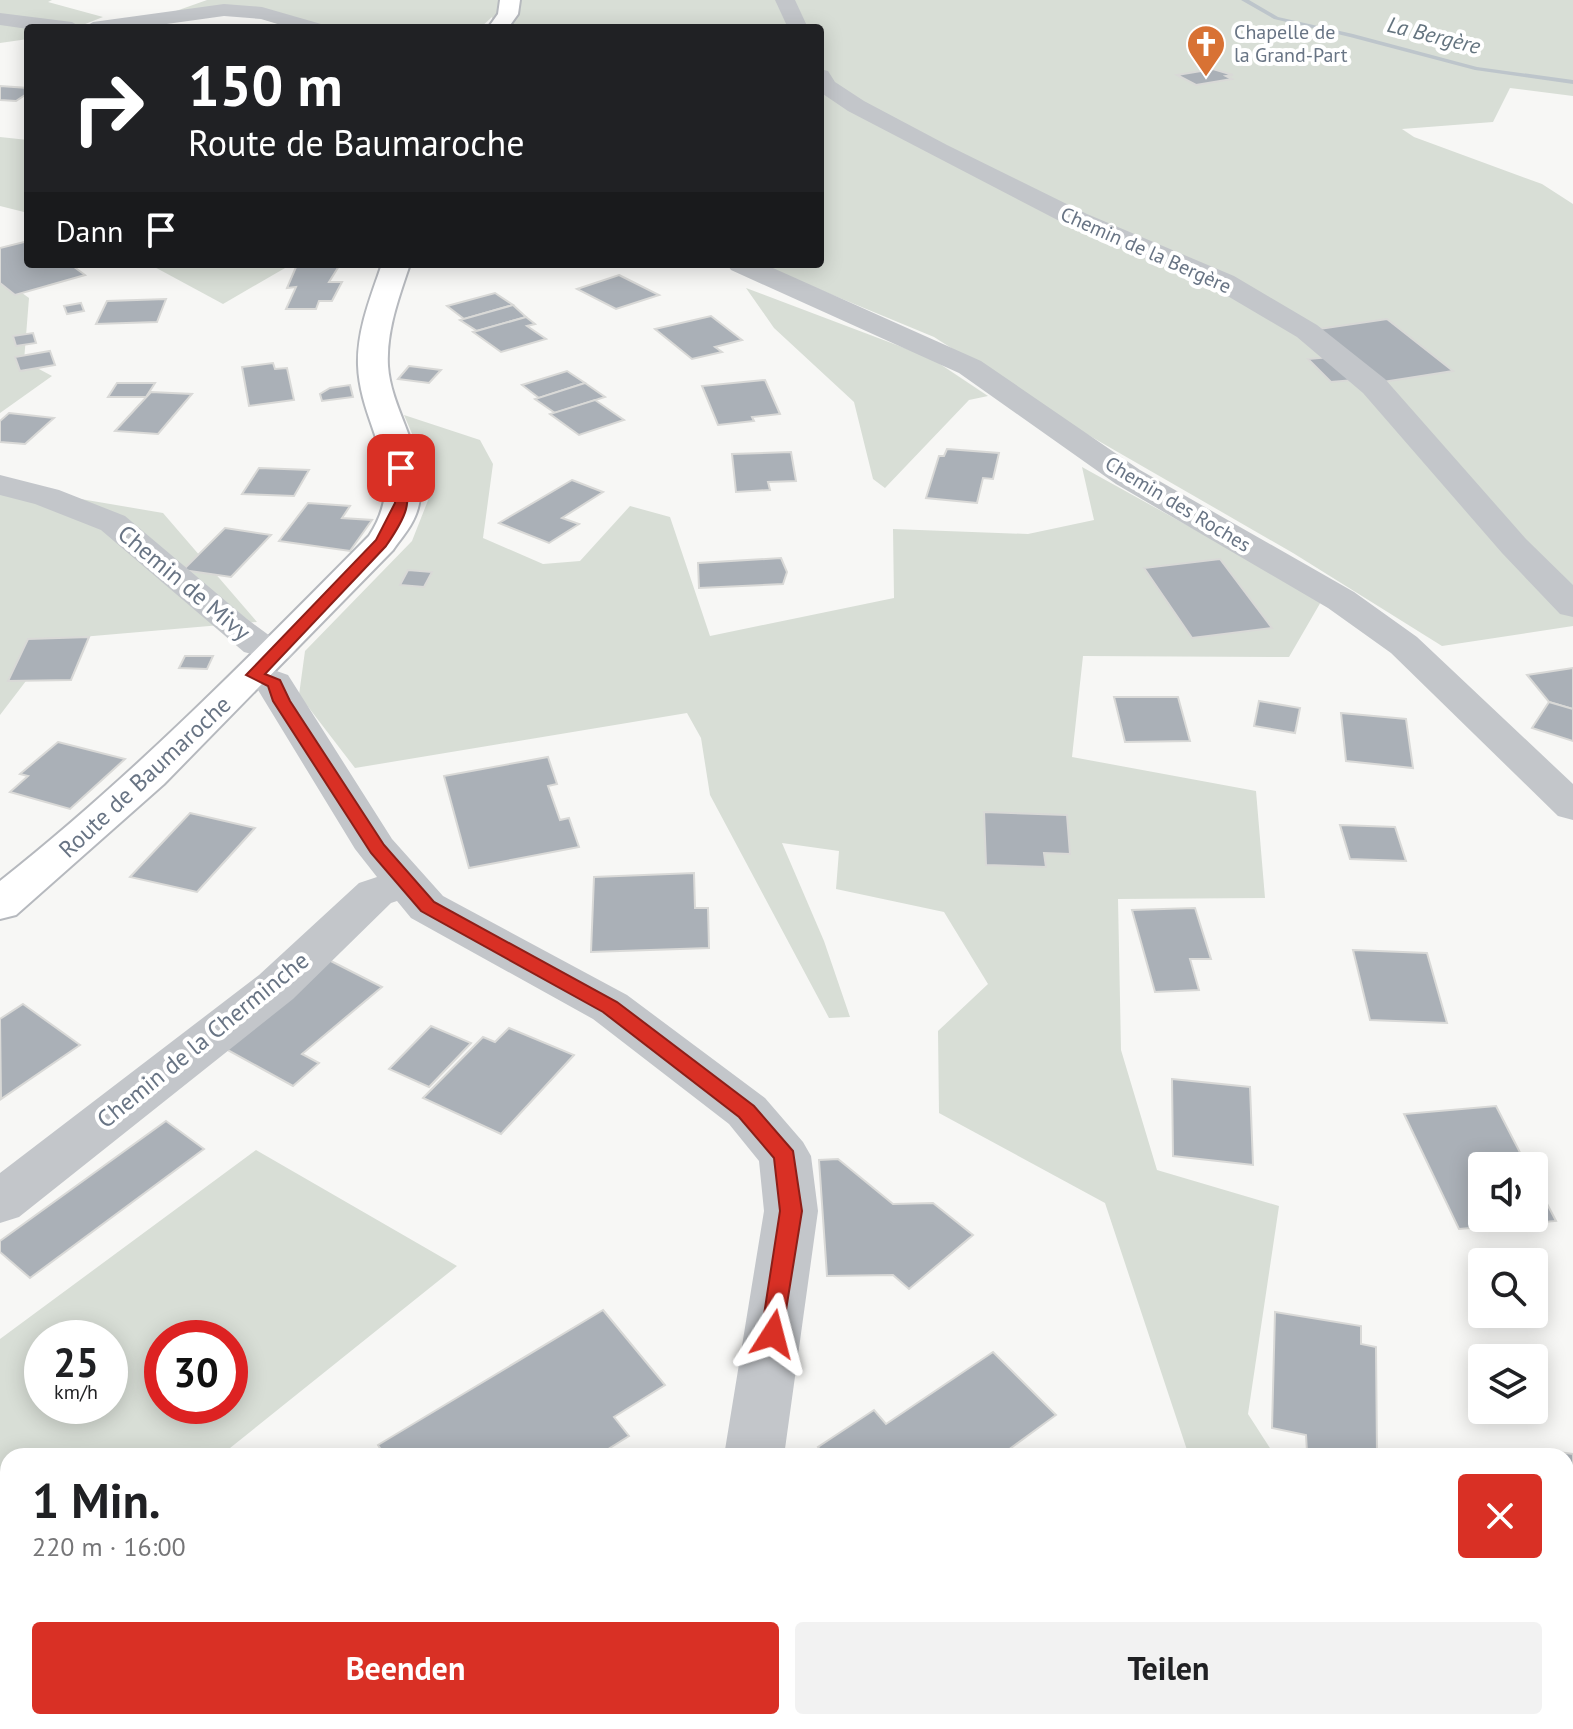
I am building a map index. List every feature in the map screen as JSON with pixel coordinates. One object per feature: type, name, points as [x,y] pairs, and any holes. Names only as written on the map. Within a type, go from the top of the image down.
[{"type":"street","points":[[501,24],[508,14],[510,0]]},
{"type":"street","points":[[785,0],[796,24]]},
{"type":"street","points":[[135,24],[181,14],[224,10],[262,13],[300,24]]},
{"type":"street","points":[[0,19],[40,24]]},
{"type":"street","name":"Chemin de la Bergère","points":[[824,83],[856,106],[938,150],[1078,220],[1224,282],[1307,331],[1374,386],[1514,546],[1573,606]]},
{"type":"street","name":"Route de Baumaroche","points":[[0,904],[103,821],[266,663],[381,543],[394,523],[402,503],[401,468],[376,388],[373,365],[377,323],[395,268]]},
{"type":"street","name":"Chemin des Roches","points":[[750,268],[970,367],[1128,477],[1341,600],[1404,645],[1573,807]]},
{"type":"street","name":"Chemin de Mivy","points":[[0,485],[47,497],[113,523],[257,644],[282,701],[377,849],[427,907],[610,1007],[747,1111],[785,1156],[791,1211],[755,1448]]},
{"type":"street","name":"Chemin de la Cherminche","points":[[0,1202],[276,987],[375,893],[406,882]]},
{"type":"shaded area","points":[[0,0],[52,0],[48,2],[103,17],[85,24],[24,24],[24,40],[0,43]]},
{"type":"shaded area","points":[[207,0],[1573,0],[1573,96],[1510,88],[1493,122],[1402,129],[1414,137],[1542,184],[1573,204],[1573,626],[1442,646],[1293,553],[1083,432],[934,337],[768,268],[824,268],[824,24],[494,24],[492,17],[484,24],[279,24],[257,17],[215,13],[159,17]]},
{"type":"shaded area","points":[[0,137],[24,140],[24,212],[0,206]]},
{"type":"shaded area","points":[[156,268],[285,268],[223,304]]},
{"type":"shaded area","points":[[0,277],[29,298],[24,361],[52,376],[0,413]]},
{"type":"shaded area","points":[[746,288],[931,358],[988,396],[969,400],[885,488],[873,479],[854,402],[774,328]]},
{"type":"shaded area","points":[[404,415],[480,440],[493,464],[483,538],[543,564],[580,561],[630,506],[670,517],[710,636],[894,598],[893,529],[1028,534],[1094,520],[1082,467],[1322,600],[1289,657],[1083,656],[1072,757],[1256,791],[1265,898],[1118,899],[1121,1050],[1157,1170],[1279,1206],[1248,1414],[1270,1448],[1186,1448],[1105,1203],[939,1113],[938,1031],[988,984],[944,912],[836,889],[839,851],[782,843],[824,941],[850,1017],[829,1018],[710,795],[701,738],[687,713],[355,768],[299,695],[305,651],[412,541],[434,485]]},
{"type":"shaded area","points":[[0,479],[22,489],[163,513],[257,622],[58,639],[0,715]]},
{"type":"shaded area","points":[[256,1150],[457,1266],[230,1448],[0,1448],[0,1339],[24,1321],[24,1424],[128,1424],[128,1320],[26,1320]]},
{"type":"building","name":"Chapelle de la Grand-Part","points":[[1213,69],[1233,75],[1226,76],[1232,79],[1196,85],[1177,75]]},
{"type":"building","points":[[0,86],[24,88],[24,96],[16,101],[0,100]]},
{"type":"building","points":[[24,242],[24,268],[75,268],[85,275],[15,295],[0,283],[0,248]]},
{"type":"building","points":[[296,268],[338,268],[329,282],[342,282],[332,301],[319,301],[316,309],[286,309],[296,287],[287,288]]},
{"type":"building","points":[[619,275],[659,295],[616,309],[577,289]]},
{"type":"building","points":[[495,293],[513,305],[464,319],[447,306]]},
{"type":"building","points":[[166,299],[157,322],[96,324],[107,301]]},
{"type":"building","points":[[81,303],[84,311],[67,314],[64,306]]},
{"type":"building","points":[[513,305],[526,317],[477,331],[460,320]]},
{"type":"building","points":[[711,316],[742,340],[715,347],[722,352],[692,359],[655,329]]},
{"type":"building","points":[[526,317],[535,324],[527,326],[546,339],[501,352],[473,332]]},
{"type":"building","points":[[1387,319],[1453,371],[1383,382],[1319,329]]},
{"type":"building","points":[[33,333],[36,343],[16,346],[13,336]]},
{"type":"building","points":[[50,351],[55,365],[20,371],[15,357]]},
{"type":"building","points":[[1330,357],[1354,380],[1331,382],[1308,359]]},
{"type":"building","points":[[273,363],[275,369],[287,368],[294,400],[249,406],[242,367]]},
{"type":"building","points":[[409,366],[441,370],[429,383],[398,379]]},
{"type":"building","points":[[567,371],[585,383],[539,398],[522,385]]},
{"type":"building","points":[[765,380],[780,414],[718,425],[702,386]]},
{"type":"building","points":[[117,383],[155,383],[146,397],[108,397]]},
{"type":"building","points":[[585,383],[605,397],[555,413],[535,399]]},
{"type":"building","points":[[350,385],[353,397],[322,401],[320,394],[330,388]]},
{"type":"building","points":[[151,392],[192,394],[158,434],[115,431]]},
{"type":"building","points":[[595,400],[624,420],[579,435],[550,414]]},
{"type":"building","points":[[9,413],[54,418],[25,444],[0,442],[0,421]]},
{"type":"building","points":[[947,449],[999,453],[993,479],[983,478],[977,503],[926,498],[939,456],[944,456]]},
{"type":"building","points":[[791,452],[796,481],[768,482],[770,490],[736,492],[732,454]]},
{"type":"building","points":[[259,468],[309,470],[294,496],[242,494]]},
{"type":"building","points":[[572,480],[603,492],[562,518],[579,524],[549,543],[499,523]]},
{"type":"building","points":[[308,503],[350,506],[342,518],[372,520],[350,551],[279,541]]},
{"type":"building","points":[[225,528],[271,535],[231,577],[183,570]]},
{"type":"building","points":[[781,558],[787,572],[783,584],[699,588],[698,563]]},
{"type":"building","points":[[1220,559],[1272,628],[1192,638],[1144,568]]},
{"type":"building","points":[[408,570],[432,572],[424,587],[400,585]]},
{"type":"building","points":[[89,637],[71,680],[8,681],[28,639]]},
{"type":"building","points":[[185,656],[213,656],[207,669],[179,668]]},
{"type":"building","points":[[1573,668],[1573,709],[1549,702],[1527,675]]},
{"type":"building","points":[[1114,697],[1178,697],[1190,741],[1125,742]]},
{"type":"building","points":[[1259,701],[1300,708],[1295,733],[1254,726]]},
{"type":"building","points":[[1549,702],[1573,709],[1573,741],[1532,728]]},
{"type":"building","points":[[1341,713],[1406,719],[1413,768],[1346,761]]},
{"type":"building","points":[[58,742],[125,759],[70,809],[10,792],[28,776],[20,774]]},
{"type":"building","points":[[548,757],[557,784],[548,786],[560,820],[569,818],[579,847],[469,868],[444,776]]},
{"type":"building","points":[[984,812],[1067,815],[1070,854],[1044,853],[1046,867],[986,865]]},
{"type":"building","points":[[190,813],[255,828],[197,892],[130,877]]},
{"type":"building","points":[[1340,825],[1395,827],[1406,861],[1350,859]]},
{"type":"building","points":[[694,873],[695,908],[708,908],[709,948],[591,952],[594,877]]},
{"type":"building","points":[[1195,908],[1211,959],[1190,959],[1199,990],[1155,992],[1132,910]]},
{"type":"building","points":[[1353,950],[1427,953],[1447,1023],[1370,1020]]},
{"type":"building","points":[[323,957],[382,987],[302,1054],[319,1063],[293,1086],[215,1043]]},
{"type":"building","points":[[23,1004],[80,1045],[1,1099],[0,1019]]},
{"type":"building","points":[[431,1026],[471,1043],[429,1087],[389,1069]]},
{"type":"building","points":[[509,1028],[574,1055],[501,1134],[423,1098],[483,1037],[495,1042]]},
{"type":"building","points":[[1172,1079],[1250,1087],[1253,1165],[1173,1156]]},
{"type":"building","points":[[1496,1106],[1520,1152],[1468,1152],[1468,1228],[1459,1229],[1404,1114]]},
{"type":"building","points":[[166,1121],[204,1149],[30,1278],[0,1252],[0,1241]]},
{"type":"building","points":[[838,1159],[893,1204],[933,1203],[973,1235],[909,1289],[893,1275],[827,1276],[819,1160]]},
{"type":"building","points":[[1548,1206],[1556,1221],[1548,1222]]},
{"type":"building","points":[[603,1310],[665,1385],[614,1417],[629,1436],[610,1448],[380,1448],[378,1445]]},
{"type":"building","points":[[1275,1312],[1361,1326],[1361,1344],[1376,1347],[1377,1448],[1307,1448],[1306,1435],[1272,1428]]},
{"type":"building","points":[[993,1352],[1056,1415],[1011,1448],[818,1447],[874,1410],[886,1424]]},
{"type":"waterway","name":"La Bergère","points":[[1244,0],[1276,18],[1477,69],[1573,82]]},
{"type":"place","name":"Chapelle de la Grand-Part","points":[[1206,78]]},
{"type":"route","points":[[401,468],[402,503],[381,543],[254,675],[274,683],[282,701],[377,849],[427,907],[610,1007],[747,1111],[776,1144],[785,1156],[791,1211],[773,1334]]}]
